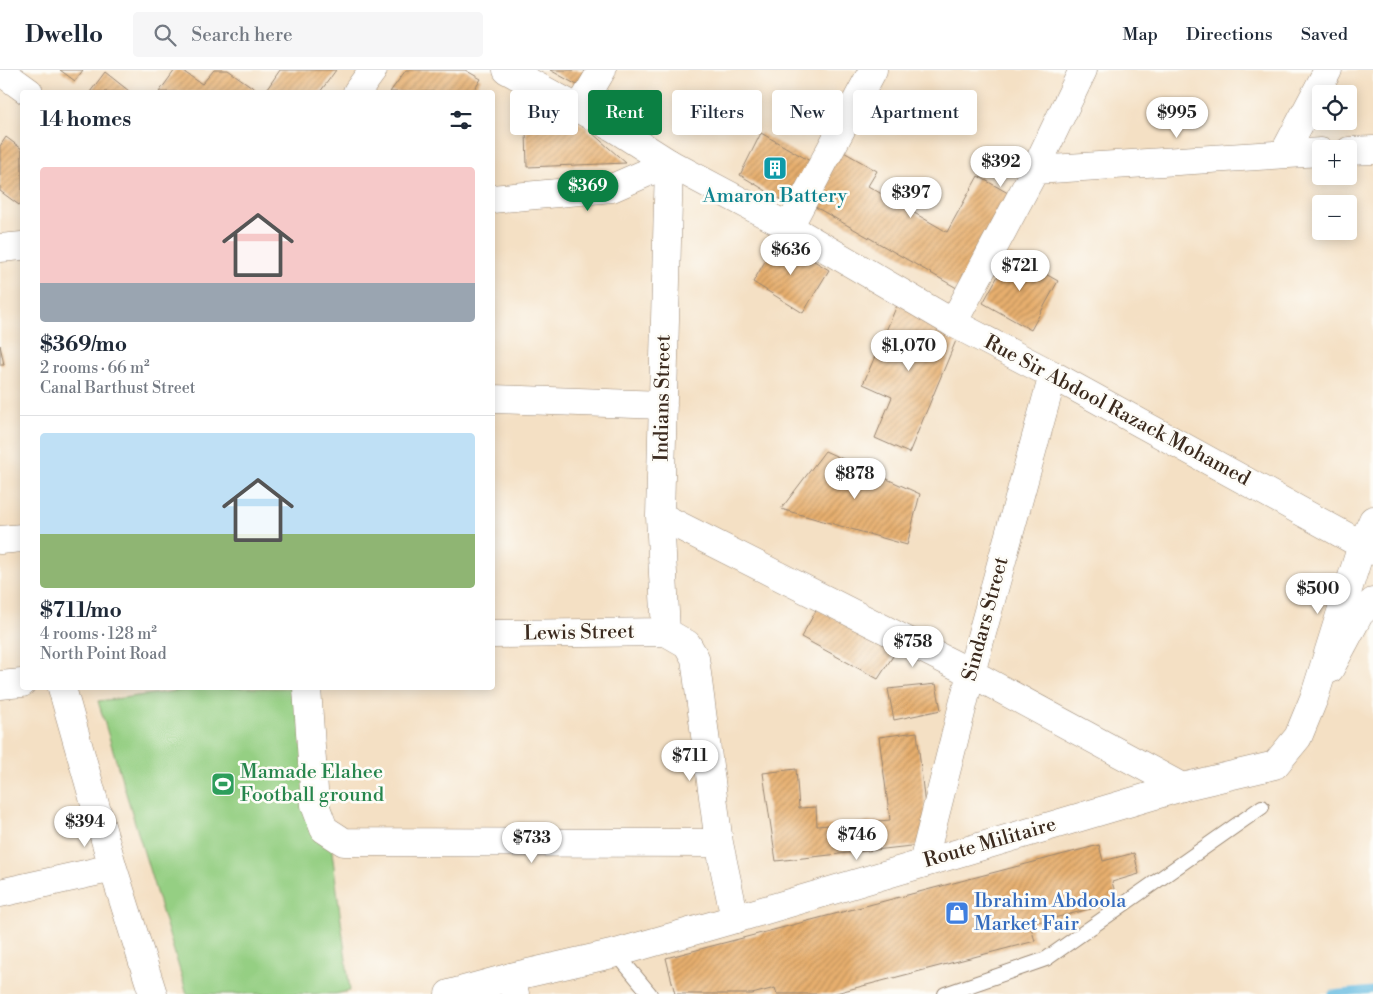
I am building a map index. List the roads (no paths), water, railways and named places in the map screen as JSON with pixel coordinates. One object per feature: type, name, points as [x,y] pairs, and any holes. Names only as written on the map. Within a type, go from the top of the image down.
[{"type":"street","points":[[358,90],[373,70]]},
{"type":"street","name":"Rue Sir Abdool Razack Mohamed","points":[[507,70],[579,109],[668,163],[788,227],[953,323],[1054,375],[1368,548]]},
{"type":"street","points":[[579,109],[602,70]]},
{"type":"street","points":[[788,227],[872,70]]},
{"type":"street","points":[[953,323],[1035,170],[1083,70]]},
{"type":"street","points":[[1284,153],[1328,70]]},
{"type":"street","points":[[0,72],[26,90]]},
{"type":"street","points":[[1357,151],[1373,150]]},
{"type":"street","points":[[1035,170],[1312,152]]},
{"type":"street","points":[[495,199],[612,188],[668,163]]},
{"type":"street","name":"Indians Street","points":[[666,632],[660,516],[668,163]]},
{"type":"street","name":"Sindars Street","points":[[923,863],[971,674],[1054,375]]},
{"type":"street","points":[[495,399],[663,405]]},
{"type":"street","points":[[660,516],[971,674],[1182,787]]},
{"type":"street","name":"Route Militaire","points":[[449,994],[513,985],[1182,787],[1274,765],[1298,737],[1314,698],[1368,548],[1373,520]]},
{"type":"street","points":[[0,540],[20,538]]},
{"type":"street","points":[[1314,698],[1360,613],[1373,602]]},
{"type":"street","points":[[666,632],[687,644],[695,658],[720,843],[735,919]]},
{"type":"street","name":"Lewis Street","points":[[495,634],[666,632]]},
{"type":"street","points":[[0,685],[20,683]]},
{"type":"street","points":[[63,690],[113,868],[153,994]]},
{"type":"street","points":[[307,690],[315,805],[324,828],[344,842],[720,843]]},
{"type":"street","points":[[0,893],[113,868]]},
{"type":"lane","points":[[945,994],[1046,959],[1262,807]]},
{"type":"lane","points":[[616,953],[650,994]]},
{"type":"waterway","points":[[1332,994],[1373,990]]},
{"type":"place","name":"Amaron Battery","points":[[775,168]]},
{"type":"place","name":"Mamade Elahee Football ground","points":[[223,784]]},
{"type":"place","name":"Ibrahim Abdoola Market Fair","points":[[957,913]]}]
